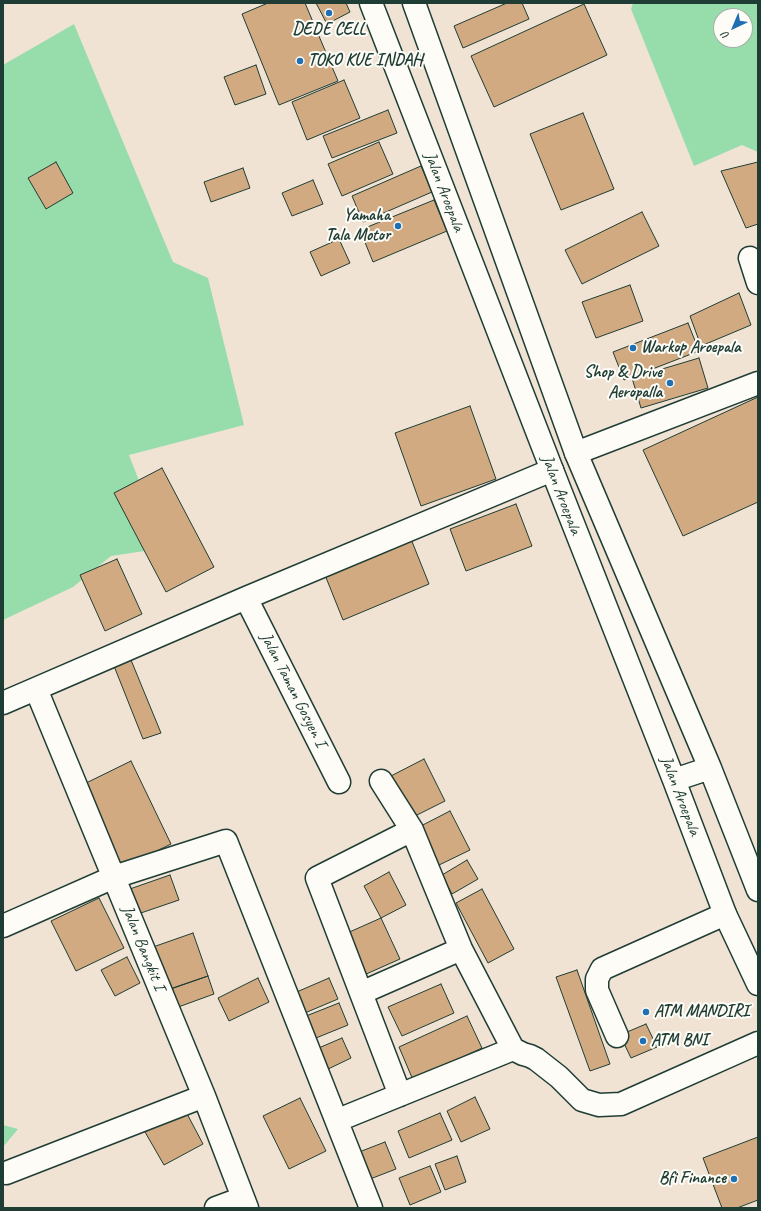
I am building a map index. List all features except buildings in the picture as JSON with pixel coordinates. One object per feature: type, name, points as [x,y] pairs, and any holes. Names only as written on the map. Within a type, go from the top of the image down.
[{"type":"street","name":"Jalan Aroepala","points":[[371,3],[725,914],[758,984]]},
{"type":"street","name":"Jalan Aroepala","points":[[414,3],[576,454],[710,768],[758,890]]},
{"type":"street","points":[[750,258],[758,283]]},
{"type":"street","points":[[576,454],[758,383]]},
{"type":"street","points":[[3,703],[246,598],[552,470]]},
{"type":"street","name":"Jalan Taman Gosyen I","points":[[246,598],[339,782]]},
{"type":"street","name":"Jalan Bangkit I","points":[[36,689],[204,1096],[245,1203]]},
{"type":"street","points":[[674,780],[710,768]]},
{"type":"street","points":[[381,781],[412,830],[461,949],[513,1049],[536,1059],[559,1077],[582,1100],[599,1105],[621,1104],[758,1043]]},
{"type":"street","points":[[400,1094],[317,878],[412,830]]},
{"type":"street","points":[[3,926],[114,877],[226,841],[371,1208]]},
{"type":"street","points":[[617,1036],[597,990],[598,979],[602,969],[725,914]]},
{"type":"street","points":[[361,993],[461,949]]},
{"type":"street","points":[[348,1116],[513,1049]]},
{"type":"street","points":[[6,1174],[204,1096]]},
{"type":"street","points":[[216,1208],[245,1203]]},
{"type":"green space","points":[[633,3],[758,3],[758,152],[742,145],[694,166],[631,9]]},
{"type":"green space","points":[[74,24],[173,262],[208,278],[244,425],[129,455],[165,548],[111,556],[73,587],[3,620],[3,65]]},
{"type":"green space","points":[[3,1125],[18,1129],[3,1147]]},
{"type":"place","name":"DEDE CELL","points":[[329,13]]},
{"type":"place","name":"TOKO KUE INDAH","points":[[300,61]]},
{"type":"place","name":"Yamaha Tala Motor","points":[[398,226]]},
{"type":"place","name":"Warkop Aroepala","points":[[633,348]]},
{"type":"place","name":"Shop & Drive Aeropalla","points":[[670,383]]},
{"type":"place","name":"ATM MANDIRI","points":[[646,1012]]},
{"type":"place","name":"ATM BNI","points":[[643,1041]]},
{"type":"place","name":"Bfi Finance","points":[[734,1179]]}]
